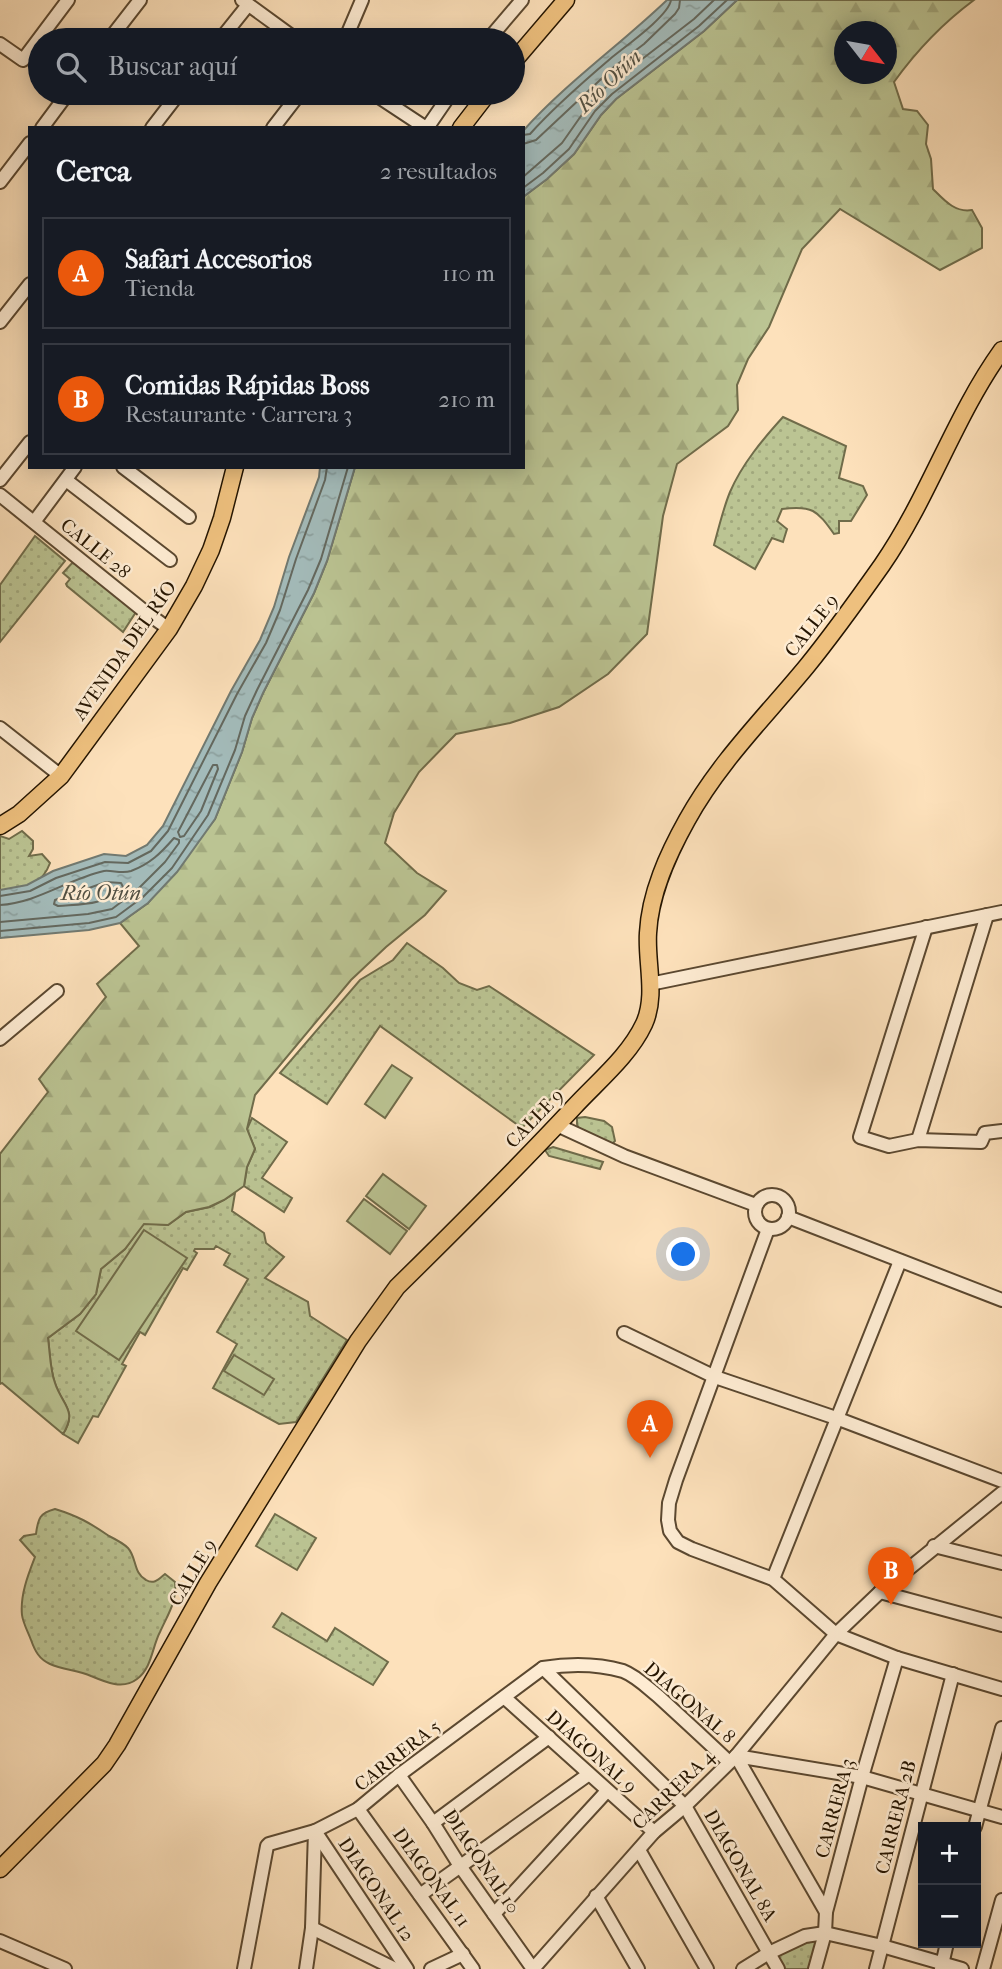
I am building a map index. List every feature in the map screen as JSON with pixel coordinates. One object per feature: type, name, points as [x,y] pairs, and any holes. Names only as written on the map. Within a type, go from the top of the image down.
[{"type":"main road","points":[[525,48],[566,0]]},
{"type":"main road","points":[[463,126],[479,105]]},
{"type":"main road","name":"CALLE 9","points":[[0,1869],[111,1755],[208,1584],[385,1301],[557,1125],[612,1067],[636,1037],[647,1013],[650,984],[647,936],[649,916],[662,872],[686,821],[724,763],[807,665],[884,562],[964,410],[1002,349]]},
{"type":"main road","name":"AVENIDA DEL RÍO","points":[[0,826],[19,814],[61,776],[169,629],[211,550],[234,469]]},
{"type":"street","points":[[47,28],[68,0]]},
{"type":"street","points":[[118,28],[139,0]]},
{"type":"street","points":[[350,28],[362,0]]},
{"type":"street","points":[[498,28],[522,0]]},
{"type":"street","points":[[228,28],[245,3],[281,28]]},
{"type":"street","points":[[0,44],[23,60],[28,53]]},
{"type":"street","points":[[43,126],[59,105]]},
{"type":"street","points":[[154,126],[170,105]]},
{"type":"street","points":[[275,126],[291,105]]},
{"type":"street","points":[[391,105],[423,126]]},
{"type":"street","points":[[427,126],[442,105]]},
{"type":"street","points":[[0,182],[28,146]]},
{"type":"street","points":[[0,323],[28,288]]},
{"type":"street","points":[[0,480],[28,445]]},
{"type":"street","points":[[34,522],[74,469]]},
{"type":"street","points":[[126,469],[189,517]]},
{"type":"street","points":[[66,480],[170,560]]},
{"type":"street","name":"CALLE 28","points":[[0,495],[169,629]]},
{"type":"street","points":[[0,728],[61,776]]},
{"type":"street","points":[[650,984],[1002,912]]},
{"type":"street","points":[[918,1140],[986,915]]},
{"type":"street","points":[[926,928],[860,1137],[889,1146],[918,1140],[981,1142],[985,1133],[1002,1131]]},
{"type":"street","points":[[0,1039],[57,991]]},
{"type":"street","points":[[557,1125],[624,1156],[757,1205]]},
{"type":"street","points":[[770,1195],[781,1198],[788,1206],[788,1217],[778,1228],[762,1227],[755,1217],[757,1205],[770,1195]]},
{"type":"street","points":[[788,1217],[1002,1300]]},
{"type":"street","points":[[768,1229],[676,1480],[669,1503],[670,1531],[678,1542],[692,1549],[773,1579],[836,1634],[897,1658],[1002,1689]]},
{"type":"street","points":[[773,1579],[900,1262]]},
{"type":"street","points":[[624,1333],[715,1377],[836,1418],[1002,1481]]},
{"type":"street","name":"CARRERA 4","points":[[533,1969],[654,1832],[733,1759],[836,1634],[934,1546],[1002,1493]]},
{"type":"street","points":[[934,1546],[1002,1563]]},
{"type":"street","points":[[880,1592],[1002,1625]]},
{"type":"street","name":"CARRERA 3","points":[[814,1969],[825,1933],[826,1912],[862,1777],[897,1658]]},
{"type":"street","name":"DIAGONAL 8","points":[[542,1668],[559,1665],[583,1666],[625,1672],[733,1759],[826,1912]]},
{"type":"street","name":"CARRERA 5","points":[[244,1969],[267,1846],[315,1831],[358,1809],[542,1668]]},
{"type":"street","name":"DIAGONAL 8A","points":[[542,1668],[685,1806],[778,1969]]},
{"type":"street","name":"CARRERA 2B","points":[[876,1969],[953,1674]]},
{"type":"street","name":"DIAGONAL 9","points":[[505,1698],[654,1832]]},
{"type":"street","points":[[976,1822],[1002,1728]]},
{"type":"street","points":[[433,1823],[549,1737]]},
{"type":"street","points":[[733,1759],[862,1777],[1002,1818]]},
{"type":"street","points":[[420,1895],[589,1774]]},
{"type":"street","name":"DIAGONAL 10","points":[[399,1775],[533,1969]]},
{"type":"street","points":[[494,1914],[607,1791]]},
{"type":"street","name":"DIAGONAL 11","points":[[358,1809],[473,1969]]},
{"type":"street","points":[[306,1969],[312,1928],[315,1831]]},
{"type":"street","name":"DIAGONAL 12","points":[[315,1831],[407,1969]]},
{"type":"street","points":[[639,1850],[706,1969]]},
{"type":"street","points":[[596,1896],[638,1969]]},
{"type":"street","points":[[983,1969],[1001,1905]]},
{"type":"street","points":[[312,1928],[395,1969]]},
{"type":"street","points":[[743,1969],[805,1936],[825,1933],[883,1946],[941,1967],[962,1969]]},
{"type":"street","points":[[0,1941],[65,1969]]},
{"type":"street","points":[[941,1967],[946,1948]]},
{"type":"street","points":[[431,1969],[463,1954]]},
{"type":"green space","points":[[737,0],[974,0],[931,38],[897,78],[897,21],[834,21],[834,84],[895,84],[903,109],[917,111],[928,125],[926,144],[931,159],[933,189],[955,208],[972,210],[982,228],[982,248],[940,270],[840,209],[802,249],[769,327],[748,359],[737,385],[738,410],[728,426],[677,464],[663,516],[647,634],[608,674],[559,707],[510,723],[456,734],[419,772],[394,813],[385,843],[417,873],[446,891],[425,915],[351,980],[255,1095],[247,1129],[255,1149],[247,1167],[244,1186],[209,1207],[186,1212],[168,1225],[144,1224],[125,1249],[101,1269],[96,1294],[80,1314],[48,1338],[53,1378],[69,1413],[63,1434],[0,1384],[0,1154],[48,1092],[39,1079],[106,997],[97,984],[139,946],[120,923],[148,903],[215,819],[242,752],[252,718],[327,561],[354,469],[525,469],[525,196],[574,154],[601,115],[616,99],[704,31]]},
{"type":"green space","points":[[783,417],[846,446],[839,478],[863,486],[867,495],[851,521],[839,521],[839,533],[834,534],[813,511],[800,508],[782,509],[777,521],[787,529],[783,542],[772,538],[755,569],[714,545],[725,505],[735,482],[754,452]]},
{"type":"green space","points":[[35,536],[65,561],[0,642],[0,585]]},
{"type":"green space","points":[[73,562],[136,612],[123,632],[67,586],[70,579],[63,573]]},
{"type":"green space","points":[[22,831],[33,841],[29,856],[42,854],[50,863],[36,882],[0,895],[0,836],[9,839]]},
{"type":"green space","points":[[407,943],[443,968],[459,983],[477,990],[489,986],[594,1055],[522,1128],[380,1026],[327,1104],[280,1073],[360,980],[393,960]]},
{"type":"green space","points":[[392,1065],[412,1078],[385,1118],[365,1104]]},
{"type":"green space","points":[[252,1118],[287,1142],[262,1178],[292,1198],[284,1212],[244,1186],[247,1167],[255,1149],[247,1129]]},
{"type":"green space","points":[[577,1118],[604,1121],[612,1127],[615,1141],[611,1145],[579,1130]]},
{"type":"green space","points":[[553,1147],[603,1162],[600,1169],[549,1156],[545,1150]]},
{"type":"green space","points":[[383,1174],[426,1206],[409,1229],[366,1196]]},
{"type":"green space","points":[[235,1193],[232,1211],[264,1233],[266,1243],[284,1257],[265,1278],[308,1302],[310,1316],[347,1340],[296,1422],[279,1424],[213,1388],[237,1344],[217,1332],[248,1279],[224,1265],[230,1254],[216,1246],[214,1249],[195,1249],[197,1253],[187,1270],[183,1268],[145,1335],[140,1332],[122,1364],[126,1366],[98,1417],[93,1416],[78,1443],[63,1434],[69,1413],[53,1378],[48,1338],[80,1314],[96,1294],[101,1269],[125,1249],[144,1223],[168,1225],[186,1212],[210,1207]]},
{"type":"green space","points":[[364,1199],[407,1231],[390,1254],[347,1221]]},
{"type":"green space","points":[[144,1230],[187,1258],[119,1360],[76,1331]]},
{"type":"green space","points":[[234,1355],[274,1379],[264,1395],[224,1371]]},
{"type":"green space","points":[[55,1509],[84,1520],[126,1546],[139,1573],[146,1580],[154,1582],[165,1574],[175,1582],[173,1602],[149,1663],[142,1674],[132,1682],[114,1684],[55,1666],[43,1660],[34,1648],[23,1621],[22,1600],[35,1557],[20,1540],[24,1536],[36,1534],[41,1517]]},
{"type":"green space","points":[[275,1514],[316,1538],[297,1570],[256,1546]]},
{"type":"green space","points":[[282,1613],[327,1641],[335,1628],[388,1662],[373,1685],[273,1627]]},
{"type":"green space","points":[[825,1933],[815,1969],[778,1969],[769,1953]]},
{"type":"water","name":"Río Otún","points":[[667,0],[737,0],[704,31],[616,99],[601,115],[574,154],[525,196],[525,129],[557,97]]},
{"type":"water","name":"Río Otún","points":[[320,469],[354,469],[327,561],[252,718],[242,752],[215,819],[177,872],[148,903],[120,923],[89,930],[0,938],[0,890],[27,885],[53,871],[104,854],[126,856],[147,845],[163,826],[231,691],[260,640]]},
{"type":"place","name":"Safari Accesorios","points":[[650,1458]]},
{"type":"place","name":"Comidas Rápidas Boss","points":[[891,1605]]}]
